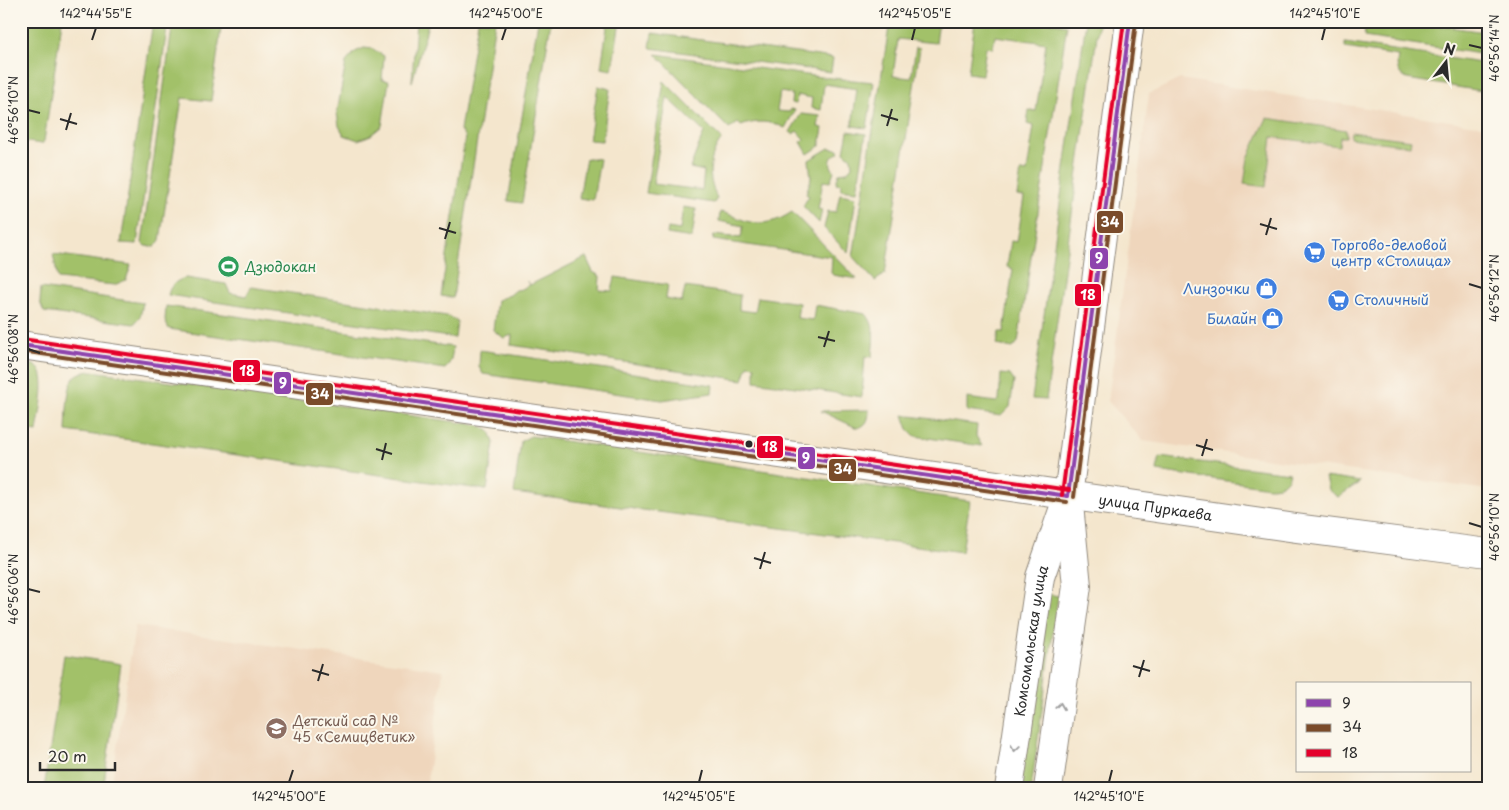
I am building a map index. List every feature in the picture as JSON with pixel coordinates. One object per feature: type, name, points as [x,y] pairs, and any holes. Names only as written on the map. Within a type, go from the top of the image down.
[{"type":"main road","name":"Комсомольская улица","points":[[1009,789],[1040,578],[1068,496],[1130,21]]},
{"type":"main road","name":"улица Пуркаева","points":[[21,345],[1068,496],[1488,553]]},
{"type":"main road","name":"Комсомольская улица","points":[[1048,789],[1077,586],[1068,496]]},
{"type":"shaded area","points":[[1180,79],[1488,127],[1488,490],[1143,441],[1108,401],[1149,94]]},
{"type":"shaded area","name":"Детский сад № 45 «Семицветик»","points":[[135,626],[443,670],[426,789],[111,789]]},
{"type":"green space","points":[[21,21],[62,21],[42,144],[21,141]]},
{"type":"green space","points":[[153,21],[168,21],[137,244],[121,243]]},
{"type":"green space","points":[[173,21],[222,21],[211,101],[182,98],[160,240],[155,247],[145,246],[142,243]]},
{"type":"green space","points":[[416,21],[429,21],[412,82],[412,81]]},
{"type":"green space","points":[[478,21],[495,21],[453,298],[441,296],[465,137],[460,130]]},
{"type":"green space","points":[[538,21],[551,21],[522,203],[508,201]]},
{"type":"green space","points":[[608,21],[620,21],[612,70],[601,68]]},
{"type":"green space","points":[[890,21],[939,21],[936,43],[898,39],[893,76],[911,78],[916,47],[920,48],[885,274],[875,281],[853,257]]},
{"type":"green space","points":[[975,21],[1043,21],[1067,25],[1018,342],[1013,348],[997,345],[999,332],[1004,332],[1013,269],[1007,267],[1011,241],[1017,242],[1024,197],[1017,196],[1021,171],[1027,172],[1034,126],[1027,124],[1029,110],[1036,111],[1046,43],[995,36],[993,48],[986,47],[982,75],[968,73]]},
{"type":"green space","points":[[1086,21],[1099,21],[1046,400],[1032,399]]},
{"type":"green space","points":[[1366,21],[1442,21],[1441,26],[1486,32],[1488,27],[1488,55],[1364,37]]},
{"type":"green space","points":[[652,33],[833,58],[831,72],[650,48]]},
{"type":"green space","points":[[1345,43],[1488,64],[1488,92],[1407,79],[1401,75],[1398,69],[1398,56],[1345,48]]},
{"type":"green space","points":[[364,48],[373,49],[384,56],[382,80],[389,81],[382,126],[371,135],[358,140],[344,135],[339,126],[337,113],[346,62],[355,52]]},
{"type":"green space","points":[[656,54],[821,77],[874,82],[867,128],[852,126],[857,89],[824,84],[821,110],[811,108],[812,98],[797,95],[796,104],[791,103],[792,94],[780,92],[777,111],[790,112],[790,109],[795,110],[785,128],[774,124],[758,122],[741,126],[738,123],[729,129]]},
{"type":"green space","points":[[664,81],[722,139],[714,153],[710,168],[710,175],[717,198],[714,203],[646,193]],"holes":[[[667,97],[704,132],[690,168],[704,171],[702,190],[653,184]]]},
{"type":"green space","points":[[598,86],[610,89],[602,141],[589,140]]},
{"type":"green space","points":[[801,114],[820,116],[818,127],[823,128],[820,146],[808,154],[801,142],[804,139],[797,131],[793,134],[790,132]]},
{"type":"green space","points":[[1267,118],[1346,130],[1346,137],[1340,137],[1339,146],[1272,137],[1266,187],[1244,184],[1248,158]]},
{"type":"green space","points":[[848,131],[866,134],[857,191],[841,189],[842,184],[836,183],[839,173],[847,172],[852,166],[851,158],[844,152]]},
{"type":"green space","points":[[1351,132],[1411,140],[1410,146],[1350,138]]},
{"type":"green space","points":[[829,148],[839,149],[838,153],[831,160],[831,166],[834,171],[830,182],[823,181],[818,209],[822,210],[819,223],[803,206],[809,196],[806,194],[811,178],[809,160]]},
{"type":"green space","points":[[586,158],[600,159],[593,200],[579,198]]},
{"type":"green space","points":[[840,194],[856,197],[848,253],[824,228],[828,211],[836,212]]},
{"type":"green space","points":[[683,207],[696,209],[692,238],[667,234],[668,228],[680,230]]},
{"type":"green space","points":[[720,212],[746,221],[765,223],[782,218],[792,212],[857,279],[833,275],[831,273],[832,257],[713,240],[714,235],[741,238],[743,226],[719,221]]},
{"type":"green space","points":[[53,254],[131,265],[126,280],[114,285],[58,279]]},
{"type":"green space","points":[[586,257],[593,272],[600,276],[599,290],[612,291],[615,277],[668,285],[666,299],[682,302],[685,287],[740,295],[739,310],[755,312],[758,297],[799,303],[797,318],[813,320],[815,305],[866,314],[872,324],[873,340],[872,357],[865,356],[862,397],[755,381],[755,366],[748,365],[743,380],[511,345],[512,335],[504,338],[493,330],[497,300],[529,285],[527,281],[530,285]]},
{"type":"green space","points":[[186,278],[226,284],[230,293],[246,296],[251,287],[447,316],[457,321],[455,338],[168,295],[170,288],[174,284]]},
{"type":"green space","points":[[41,288],[143,303],[140,317],[134,324],[44,312],[40,302]]},
{"type":"green space","points":[[166,306],[453,347],[450,362],[445,369],[169,329],[165,321]]},
{"type":"green space","points":[[480,350],[713,385],[712,393],[662,400],[483,374],[479,367]]},
{"type":"green space","points":[[21,362],[35,366],[42,374],[43,390],[37,432],[21,429]]},
{"type":"green space","points":[[92,371],[478,425],[490,431],[494,443],[487,490],[66,431],[68,396],[71,383],[78,375]]},
{"type":"green space","points":[[1001,374],[1010,375],[1014,381],[1010,407],[1001,416],[967,411],[967,398],[996,402],[999,400]]},
{"type":"green space","points":[[869,410],[867,422],[857,428],[821,411]]},
{"type":"green space","points":[[903,415],[977,425],[976,436],[982,446],[915,436],[908,429]]},
{"type":"green space","points":[[531,436],[970,501],[962,552],[514,493],[521,441]]},
{"type":"green space","points":[[1159,457],[1290,473],[1287,480],[1282,484],[1269,487],[1157,471]]},
{"type":"green space","points":[[1325,477],[1360,482],[1338,497],[1328,490]]},
{"type":"green space","points":[[1048,594],[1058,596],[1031,789],[1020,789]]},
{"type":"green space","points":[[64,655],[121,664],[103,789],[44,789]]},
{"type":"transit line","name":"18","points":[[1062,495],[1124,21]]},
{"type":"transit line","name":"9","points":[[1068,496],[1130,21]]},
{"type":"transit line","name":"34","points":[[1074,497],[1136,22]]},
{"type":"transit line","name":"18","points":[[22,339],[1069,490]]},
{"type":"transit line","name":"9","points":[[21,345],[1068,496]]},
{"type":"transit line","name":"34","points":[[21,351],[1067,502]]},
{"type":"place","name":"Торгово-деловой центр «Столица»","points":[[1315,253]]},
{"type":"place","name":"Дзюдокан","points":[[229,267]]},
{"type":"place","name":"Линзочки","points":[[1266,289]]},
{"type":"place","name":"Столичный","points":[[1338,300]]},
{"type":"place","name":"Билайн","points":[[1273,319]]},
{"type":"place","name":"Детский сад № 45 «Семицветик»","points":[[277,729]]}]
